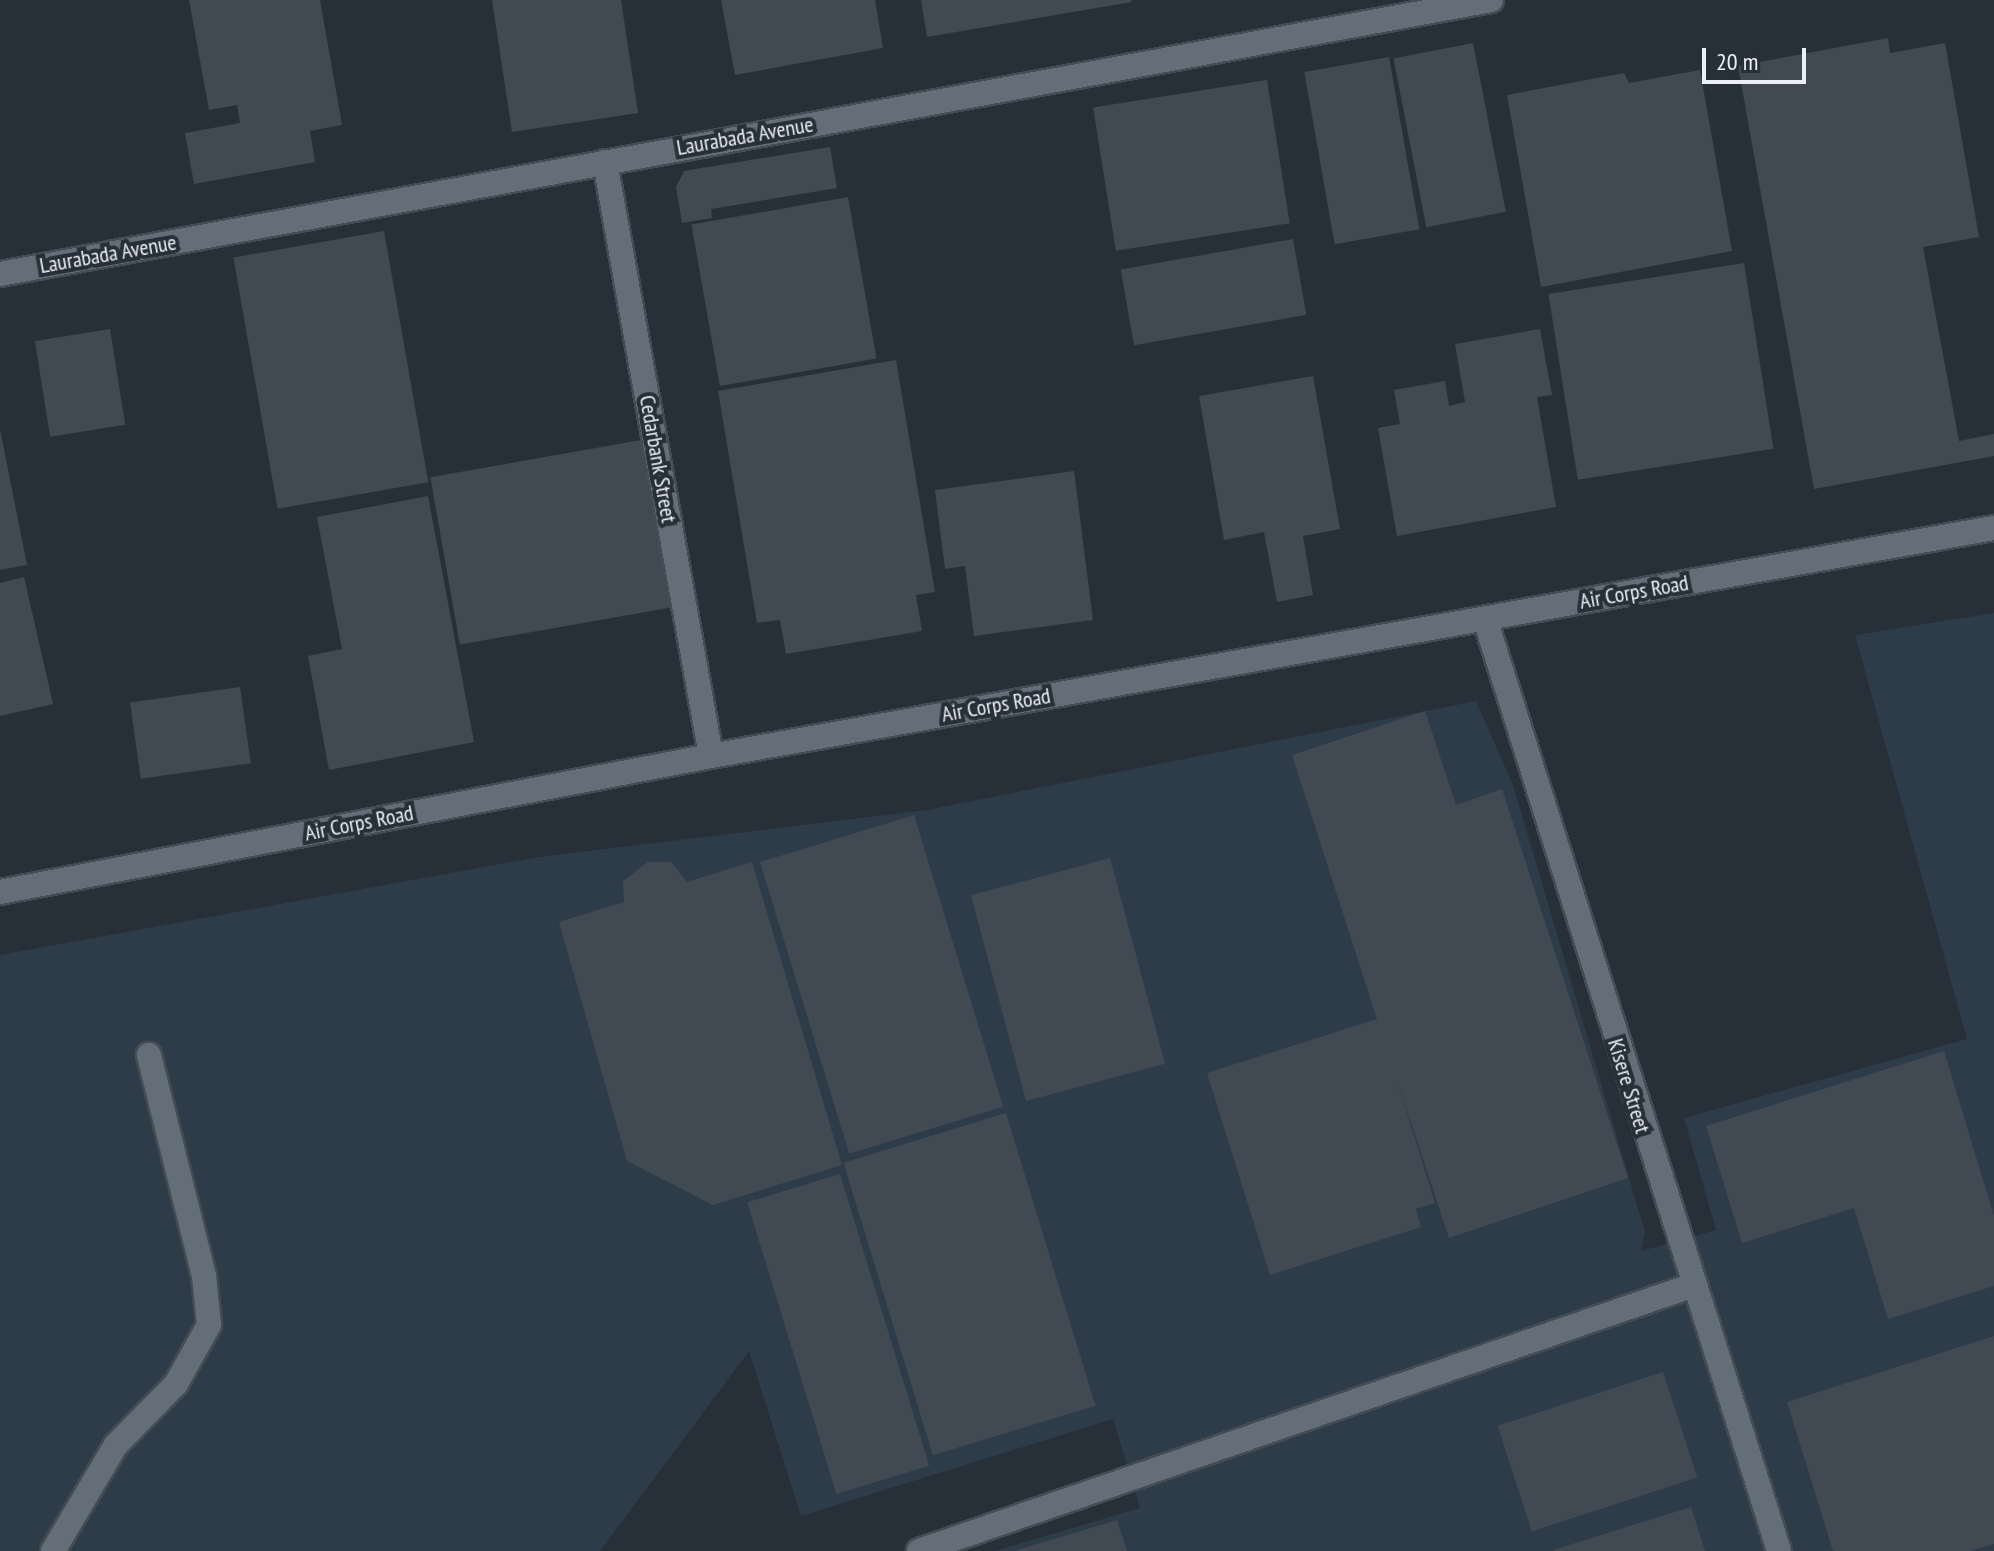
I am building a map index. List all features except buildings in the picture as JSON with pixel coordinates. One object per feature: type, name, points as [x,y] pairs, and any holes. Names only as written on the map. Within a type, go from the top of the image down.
[{"type":"street","name":"Laurabada Avenue","points":[[0,274],[1491,0]]},
{"type":"street","name":"Cedarbank Street","points":[[605,162],[711,756]]},
{"type":"street","name":"Air Corps Road","points":[[0,892],[711,756],[1994,528]]},
{"type":"street","name":"Kisere Street","points":[[1485,619],[1691,1286],[1779,1551]]},
{"type":"street","points":[[53,1551],[116,1445],[176,1384],[209,1325],[204,1276],[149,1055]]},
{"type":"street","points":[[919,1551],[1691,1286]]},
{"type":"shaded area","points":[[1994,613],[1994,1551],[995,1551],[1140,1508],[1113,1419],[801,1516],[749,1351],[600,1551],[0,1551],[0,955],[539,857],[927,810],[1476,701],[1513,785],[1645,1232],[1641,1251],[1716,1230],[1684,1118],[1967,1039],[1855,635]]}]
